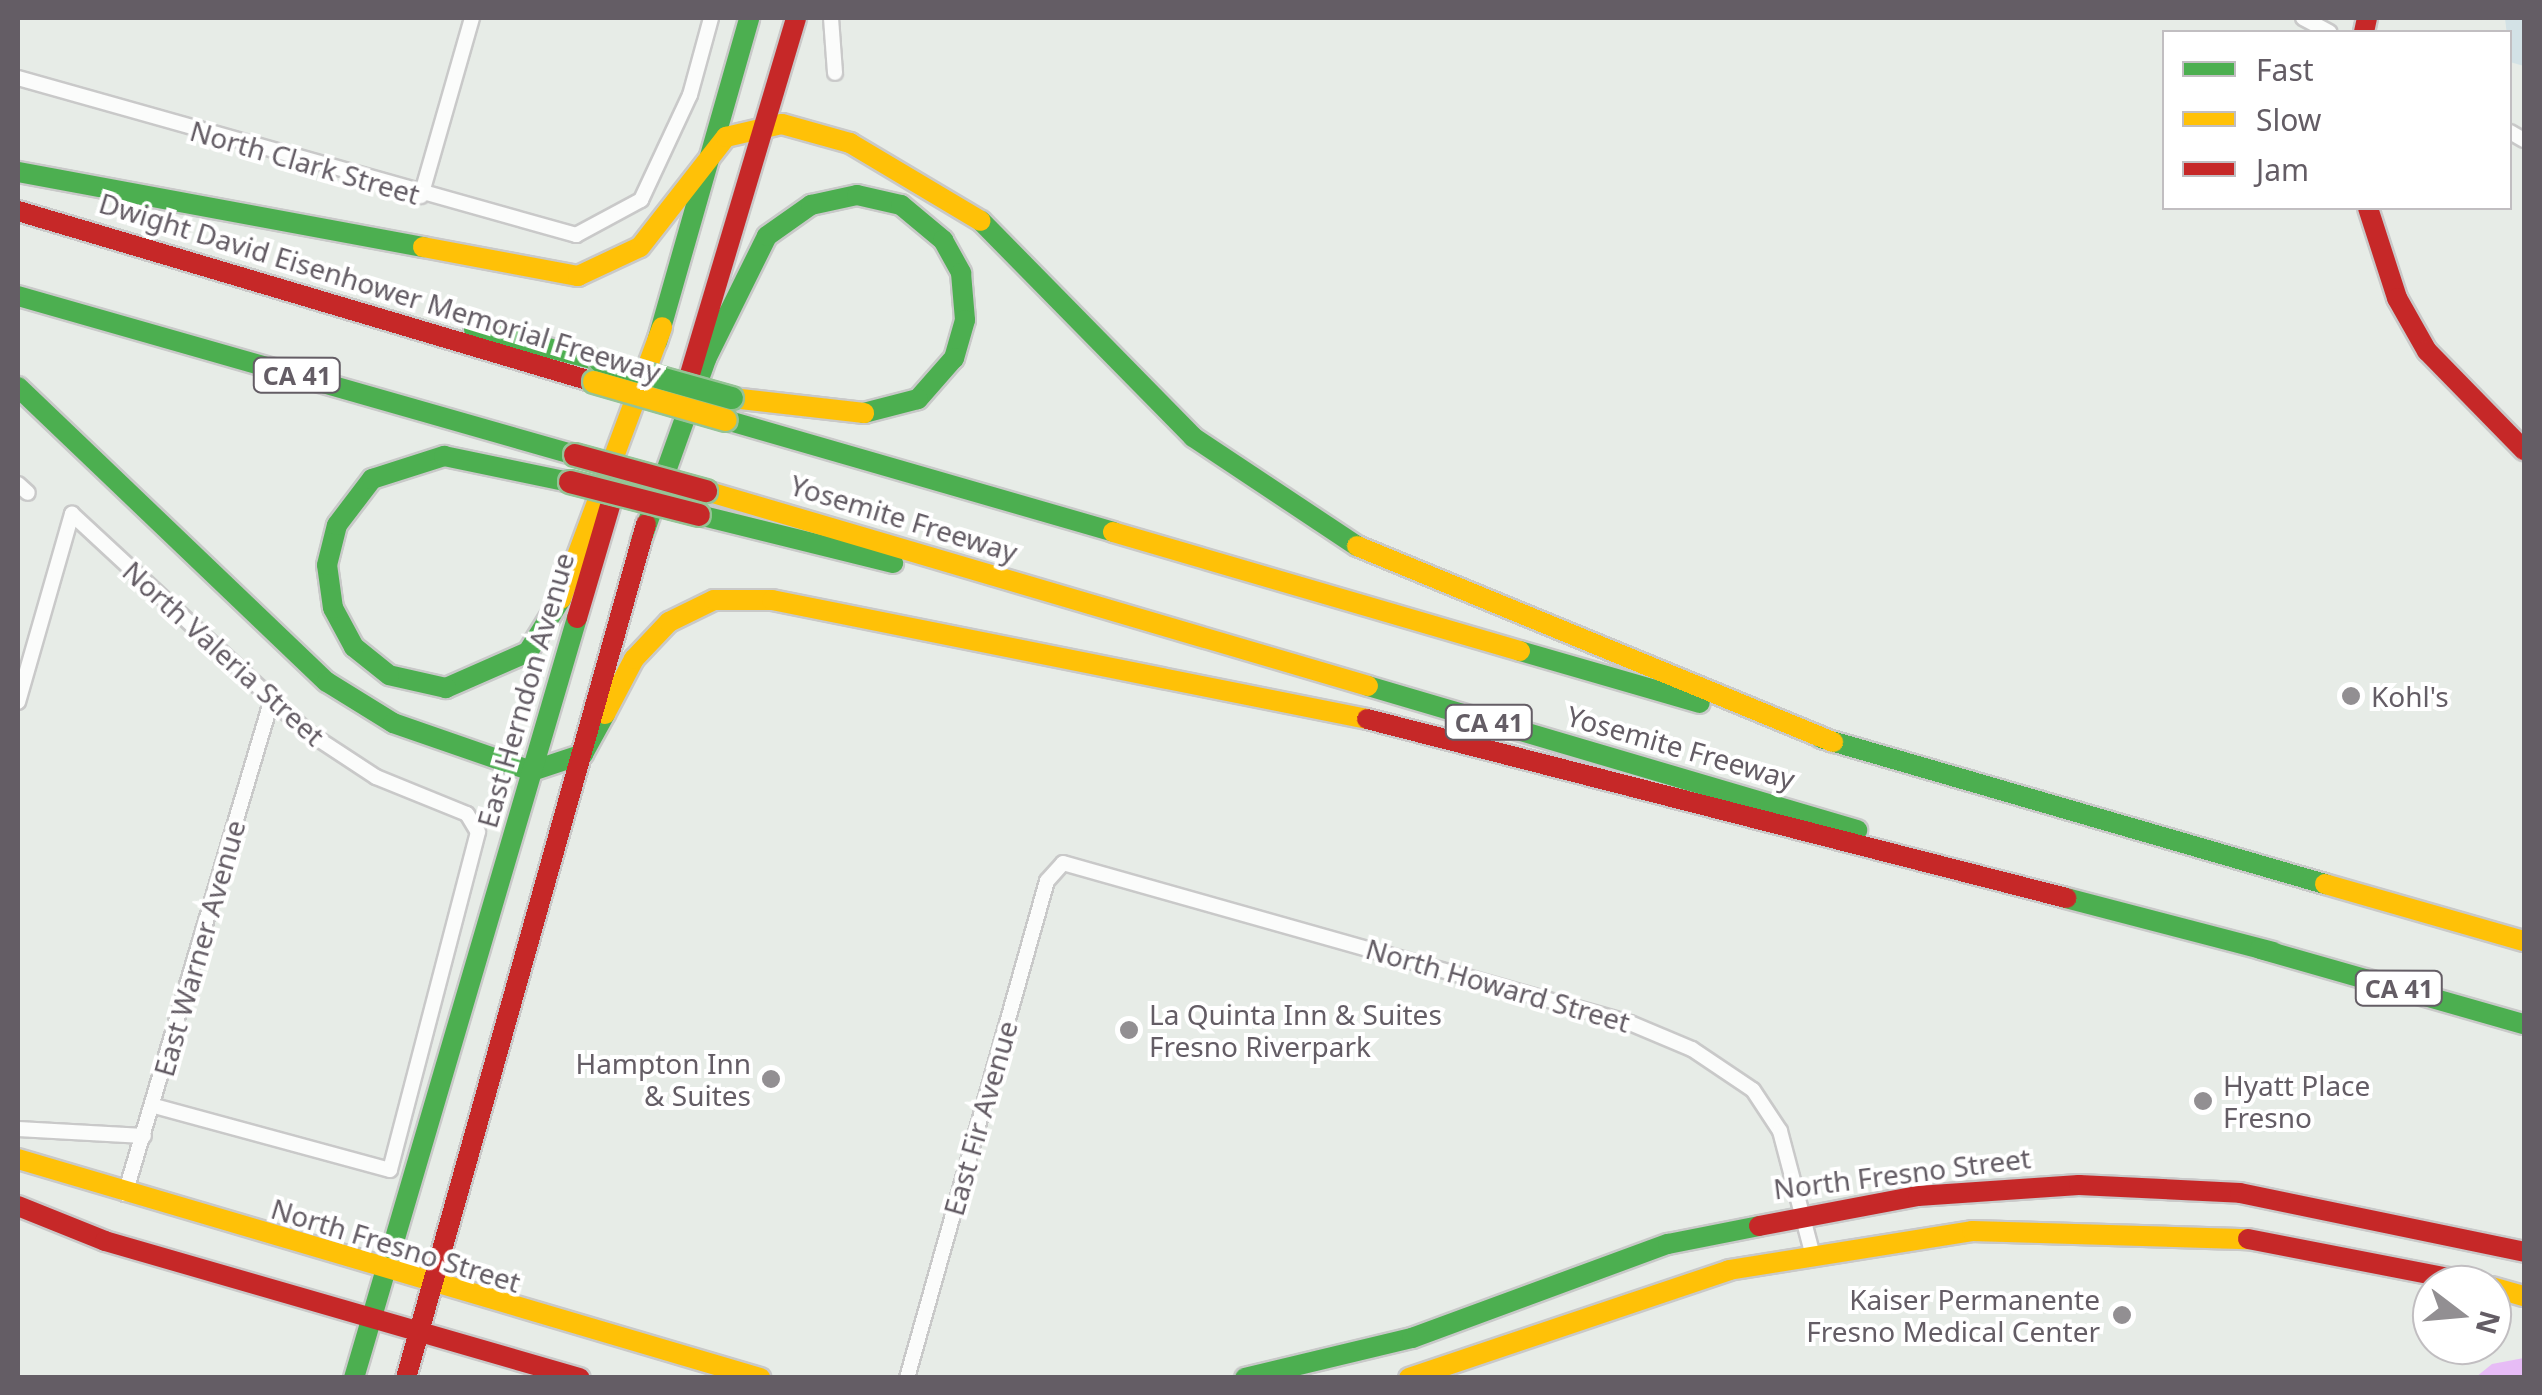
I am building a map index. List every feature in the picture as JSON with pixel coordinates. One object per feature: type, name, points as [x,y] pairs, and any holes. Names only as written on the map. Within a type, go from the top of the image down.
[{"type":"main road","name":"East Herndon Avenue","points":[[354,1378],[389,1275],[749,18]]},
{"type":"main road","points":[[406,1378],[436,1289],[641,541],[796,18]]},
{"type":"main road","points":[[18,172],[578,276],[640,248],[712,148],[763,124],[850,143],[946,192],[1193,437],[1307,521],[1424,579],[1833,742]]},
{"type":"main road","points":[[641,541],[706,359],[767,236],[811,205],[857,196],[901,205],[943,240],[961,272],[965,320],[954,358],[918,400],[847,417],[729,409]]},
{"type":"main road","points":[[2369,210],[2397,298],[2427,351],[2524,450]]},
{"type":"main road","name":"Dwight David Eisenhower Memorial Freeway","points":[[18,211],[729,409]]},
{"type":"main road","name":"Yosemite Freeway","points":[[18,296],[706,491],[2524,1024]]},
{"type":"main road","points":[[662,327],[559,606],[528,652],[446,688],[389,675],[354,646],[333,608],[327,565],[345,511],[372,479],[444,456],[570,482],[699,515],[1242,650]]},
{"type":"main road","points":[[18,387],[327,682],[393,724],[532,771],[582,754],[634,659],[669,622],[714,600],[772,600],[1403,726],[2272,952]]},
{"type":"main road","name":"Yosemite Freeway","points":[[729,409],[1833,742],[2524,941]]},
{"type":"main road","name":"North Fresno Street","points":[[18,1159],[436,1289],[760,1378]]},
{"type":"main road","name":"North Fresno Street","points":[[1245,1378],[1412,1338],[1668,1244],[1805,1212],[2004,1188],[2141,1186],[2336,1207],[2524,1252]]},
{"type":"main road","points":[[18,1206],[580,1378]]},
{"type":"main road","points":[[1409,1378],[1677,1284],[1812,1252],[1972,1231],[2168,1230],[2330,1249],[2412,1268]]},
{"type":"street","points":[[421,196],[472,18]]},
{"type":"street","name":"North Clark Street","points":[[18,78],[560,236],[594,230],[628,211],[652,182],[712,18]]},
{"type":"street","points":[[831,18],[835,73]]},
{"type":"street","name":"North Valeria Street","points":[[18,702],[72,514],[271,702],[345,760],[468,814],[480,842],[390,1170],[154,1106]]},
{"type":"street","name":"East Warner Avenue","points":[[125,1194],[271,702]]},
{"type":"street","name":"North Howard Street","points":[[1062,863],[1679,1042],[1728,1070],[1766,1107],[1805,1212],[1812,1252]]},
{"type":"street","name":"East Fir Avenue","points":[[907,1378],[1047,881],[1062,863]]},
{"type":"street","points":[[18,1129],[144,1136]]},
{"type":"shaded area","points":[[2505,18],[2524,18],[2524,66],[2512,63],[2512,30],[2506,30]]},
{"type":"shaded area","points":[[2524,1358],[2524,1377],[2476,1377],[2491,1365],[2512,1365],[2512,1360]]},
{"type":"traffic: fast","points":[[657,342],[749,18]]},
{"type":"traffic: fast","points":[[18,172],[423,247]]},
{"type":"traffic: fast","points":[[641,541],[706,359],[767,236],[811,205],[857,195],[901,205],[943,240],[961,273],[965,320],[954,358],[918,399],[864,413]]},
{"type":"traffic: fast","points":[[981,221],[1193,437],[1357,546]]},
{"type":"traffic: fast","points":[[18,296],[575,455]]},
{"type":"traffic: fast","points":[[474,329],[600,361]]},
{"type":"traffic: fast","points":[[600,361],[732,398]]},
{"type":"traffic: fast","points":[[18,387],[327,682],[393,723],[532,771],[583,754],[605,714]]},
{"type":"traffic: fast","points":[[726,420],[1113,532]]},
{"type":"traffic: fast","points":[[561,599],[528,652],[446,688],[389,675],[354,647],[333,608],[327,565],[337,525],[372,479],[444,456],[570,482]]},
{"type":"traffic: fast","points":[[699,515],[893,563]]},
{"type":"traffic: fast","points":[[354,1378],[577,618]]},
{"type":"traffic: fast","points":[[1520,651],[1700,703]]},
{"type":"traffic: fast","points":[[1368,686],[1857,830]]},
{"type":"traffic: fast","points":[[1821,738],[2325,884]]},
{"type":"traffic: fast","points":[[2066,898],[2273,952]]},
{"type":"traffic: fast","points":[[2260,949],[2524,1024]]},
{"type":"traffic: fast","points":[[1245,1378],[1412,1338],[1668,1244],[1759,1226]]},
{"type":"traffic: slow","points":[[423,247],[578,276],[640,247],[726,137],[782,124],[850,143],[981,221]]},
{"type":"traffic: slow","points":[[561,599],[662,327]]},
{"type":"traffic: slow","points":[[594,382],[726,420]]},
{"type":"traffic: slow","points":[[732,398],[864,413]]},
{"type":"traffic: slow","points":[[706,491],[1368,686]]},
{"type":"traffic: slow","points":[[1113,532],[1520,651]]},
{"type":"traffic: slow","points":[[1357,546],[1833,742]]},
{"type":"traffic: slow","points":[[605,714],[634,659],[669,622],[714,600],[772,600],[1367,719]]},
{"type":"traffic: slow","points":[[2325,884],[2524,941]]},
{"type":"traffic: slow","points":[[18,1159],[760,1378]]},
{"type":"traffic: slow","points":[[1409,1378],[1729,1270],[1972,1231],[2248,1239]]},
{"type":"traffic: slow","points":[[2512,1293],[2524,1296]]},
{"type":"traffic: jam","points":[[690,374],[796,18]]},
{"type":"traffic: jam","points":[[2364,30],[2367,18]]},
{"type":"traffic: jam","points":[[2369,210],[2397,298],[2427,351],[2524,450]]},
{"type":"traffic: jam","points":[[18,211],[594,382]]},
{"type":"traffic: jam","points":[[575,455],[706,491]]},
{"type":"traffic: jam","points":[[577,618],[618,479]]},
{"type":"traffic: jam","points":[[570,482],[699,515]]},
{"type":"traffic: jam","points":[[406,1378],[646,524]]},
{"type":"traffic: jam","points":[[1367,719],[2066,898]]},
{"type":"traffic: jam","points":[[1759,1226],[1918,1196],[2079,1185],[2240,1193],[2524,1252]]},
{"type":"traffic: jam","points":[[18,1206],[105,1241],[580,1378]]},
{"type":"traffic: jam","points":[[2248,1239],[2412,1271]]},
{"type":"place","name":"Kohl's","points":[[2351,696]]},
{"type":"place","name":"La Quinta Inn & Suites Fresno Riverpark","points":[[1129,1030]]},
{"type":"place","name":"Hampton Inn & Suites","points":[[771,1079]]},
{"type":"place","name":"Hyatt Place Fresno","points":[[2203,1101]]},
{"type":"place","name":"Kaiser Permanente Fresno Medical Center","points":[[2122,1315]]}]
